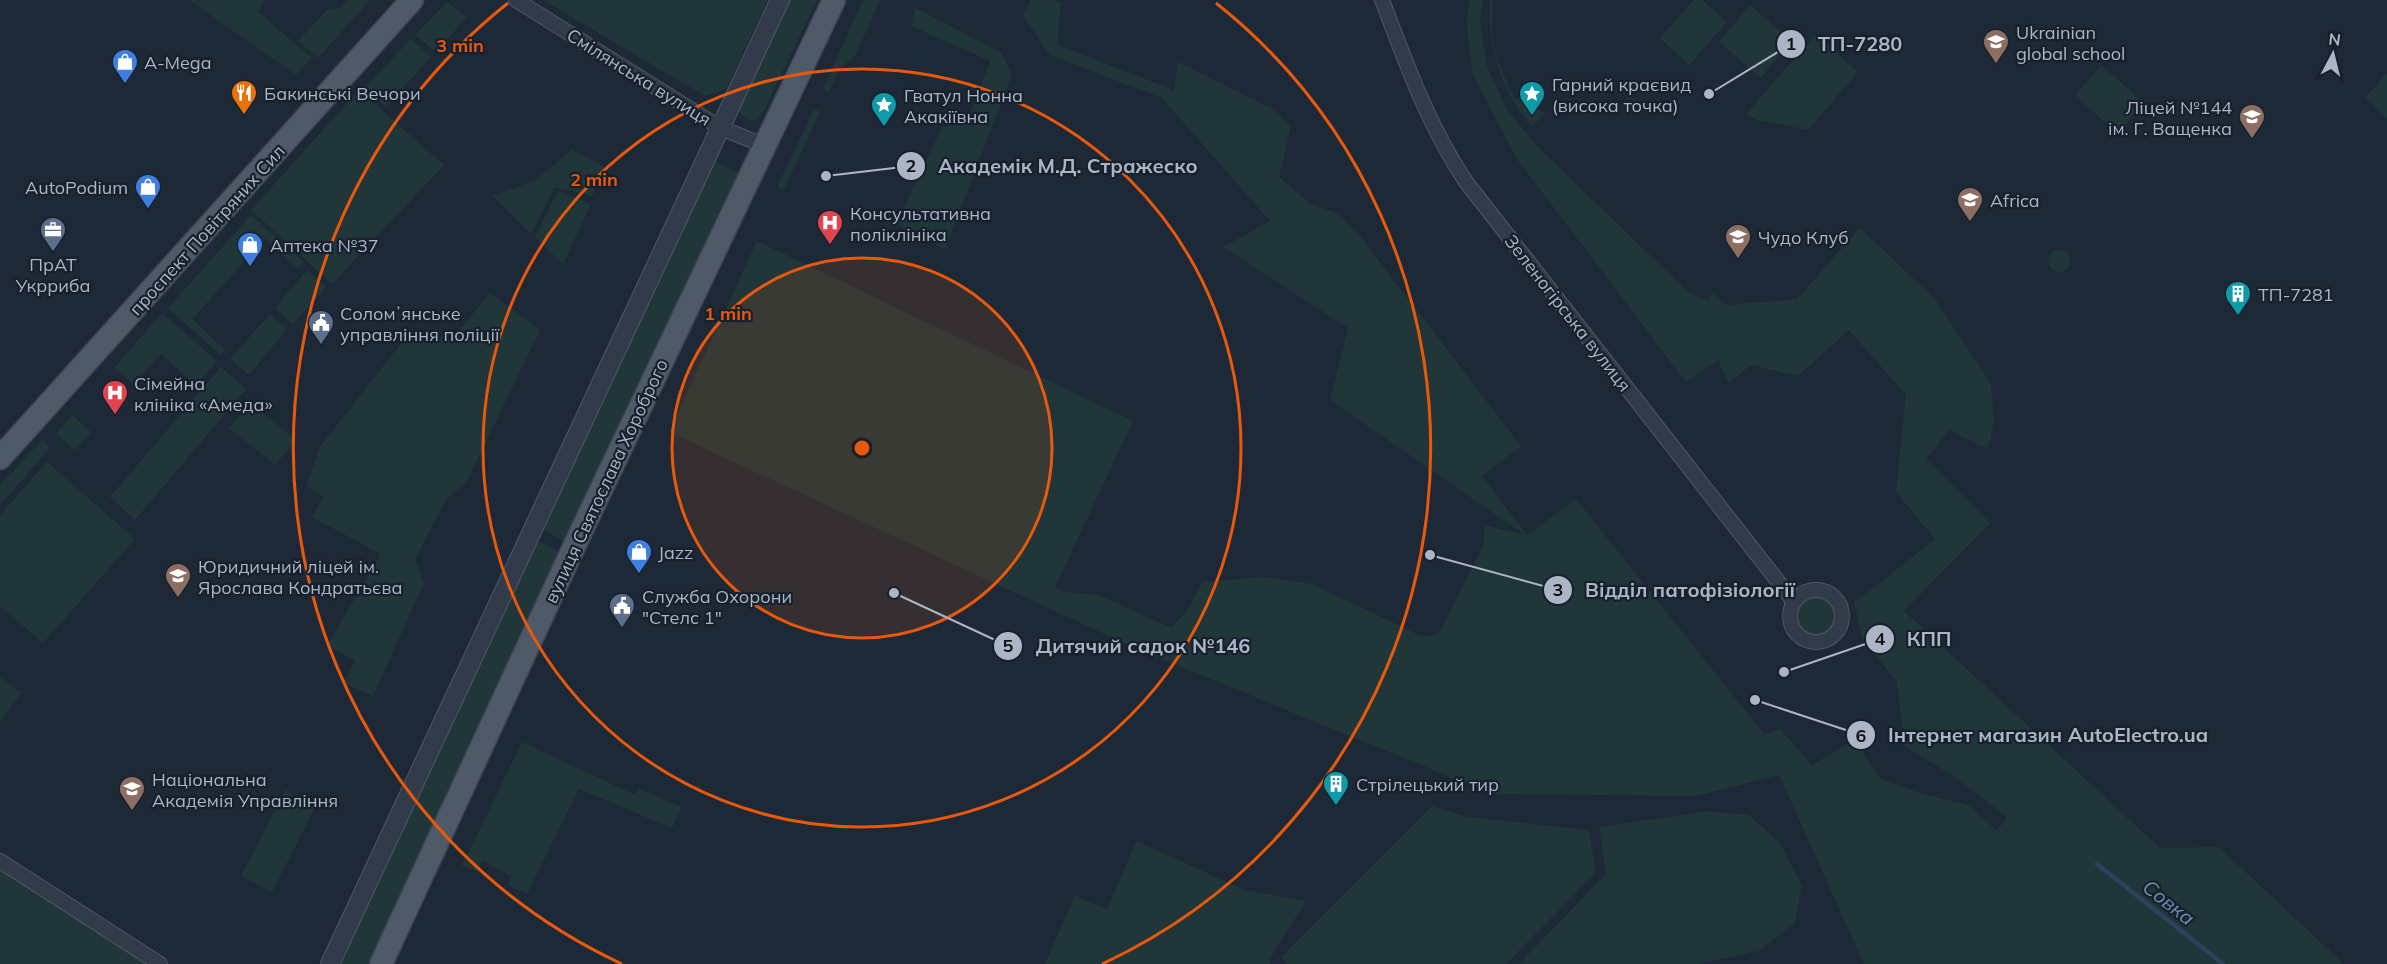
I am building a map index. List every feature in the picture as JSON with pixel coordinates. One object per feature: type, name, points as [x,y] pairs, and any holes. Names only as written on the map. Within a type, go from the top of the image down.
[{"type":"main road","name":"проспект Повітряних Сил","points":[[0,458],[412,0]]},
{"type":"main road","name":"вулиця Святослава Хороброго","points":[[381,964],[584,527],[834,0]]},
{"type":"street","name":"Смілянська вулиця","points":[[516,0],[718,127],[765,146]]},
{"type":"street","points":[[330,964],[616,356],[718,127],[780,0]]},
{"type":"street","name":"Зеленогірська вулиця","points":[[1382,0],[1425,112],[1441,144],[1466,182],[1794,602]]},
{"type":"street","points":[[0,861],[160,964]]},
{"type":"green space","points":[[189,0],[265,0],[258,12],[312,58],[296,75]]},
{"type":"green space","points":[[347,0],[370,0],[318,58],[298,41],[328,9],[341,8]]},
{"type":"green space","points":[[543,0],[768,0],[726,89],[705,96]]},
{"type":"green space","points":[[786,0],[817,0],[763,112],[756,120],[747,120],[738,111]]},
{"type":"green space","points":[[863,0],[880,0],[856,54],[840,69],[829,92],[823,89]]},
{"type":"green space","points":[[1031,0],[1055,0],[1061,3],[1057,45],[1174,90],[1178,62],[1272,109],[1291,126],[1279,177],[1312,205],[1335,212],[1357,232],[1521,446],[1482,476],[1527,535],[1576,499],[1764,734],[1780,729],[1812,765],[1854,740],[1880,778],[1922,794],[1969,805],[1997,831],[2007,817],[1953,776],[1905,746],[1897,682],[1863,639],[1854,603],[1935,539],[1896,492],[1906,395],[1849,330],[1798,376],[1751,365],[1728,383],[1718,360],[1686,382],[1516,158],[1472,72],[1467,24],[1469,0],[1483,0],[1480,21],[1487,67],[1508,111],[1537,146],[1688,292],[1708,301],[1712,293],[1727,305],[1797,299],[1860,228],[1935,299],[1991,384],[1994,422],[1988,449],[1949,430],[1926,459],[1990,523],[1904,611],[2160,848],[2219,847],[2344,964],[1864,964],[1779,775],[1697,796],[1492,794],[1128,645],[669,432],[757,241],[1133,421],[1055,587],[1066,592],[1099,595],[1171,628],[1187,611],[1202,582],[1263,577],[1312,584],[1421,636],[1438,635],[1483,547],[1485,525],[1525,535],[1330,400],[1348,328],[1223,247],[1270,221],[1162,98],[1050,55],[1023,15]]},
{"type":"green space","points":[[1490,0],[1493,0],[1492,35],[1498,61],[1509,87],[1515,98],[1545,113],[1532,127],[1511,97],[1498,68],[1492,36]]},
{"type":"green space","points":[[1694,0],[1702,0],[1727,22],[1689,65],[1660,38]]},
{"type":"green space","points":[[447,2],[467,17],[436,52],[415,35]]},
{"type":"green space","points":[[1750,5],[1791,41],[1761,78],[1719,42]]},
{"type":"green space","points":[[915,8],[1001,52],[1012,74],[945,250],[896,224],[942,127],[969,117],[990,61],[911,26]]},
{"type":"green space","points":[[1815,35],[1858,72],[1808,130],[1757,120],[1746,114]]},
{"type":"green space","points":[[411,39],[431,57],[386,106],[364,88]]},
{"type":"green space","points":[[2101,65],[2143,102],[2118,133],[2075,96]]},
{"type":"green space","points":[[2387,73],[2387,118],[2365,98]]},
{"type":"green space","points":[[359,90],[444,165],[332,284],[251,210]]},
{"type":"green space","points":[[814,109],[820,112],[784,190],[777,187]]},
{"type":"green space","points":[[572,150],[605,167],[592,196],[555,187],[531,234],[493,196],[535,180]]},
{"type":"green space","points":[[714,161],[740,174],[568,543],[542,529]]},
{"type":"green space","points":[[558,191],[591,204],[563,264],[535,237]]},
{"type":"green space","points":[[251,215],[304,262],[298,269],[265,239],[192,319],[225,350],[221,355],[168,308]]},
{"type":"green space","points":[[2055,250],[2063,250],[2070,257],[2070,265],[2063,272],[2055,272],[2048,265],[2048,257]]},
{"type":"green space","points":[[307,270],[326,287],[293,324],[275,308]]},
{"type":"green space","points":[[490,293],[540,330],[467,481],[445,501],[415,560],[424,583],[373,696],[344,683],[355,660],[327,646],[381,554],[312,517],[323,497],[307,486],[319,448],[410,332],[452,339]]},
{"type":"green space","points":[[162,313],[217,361],[196,385],[161,354],[133,383],[114,368]]},
{"type":"green space","points":[[270,314],[287,329],[249,375],[230,359]]},
{"type":"green space","points":[[221,367],[246,389],[135,520],[110,497]]},
{"type":"green space","points":[[250,403],[296,440],[275,465],[229,428]]},
{"type":"green space","points":[[72,415],[91,432],[75,450],[56,434]]},
{"type":"green space","points":[[42,440],[50,448],[0,505],[0,485]]},
{"type":"green space","points":[[47,462],[135,539],[43,643],[0,606],[0,515]]},
{"type":"green space","points":[[536,540],[562,553],[372,964],[337,964]]},
{"type":"green space","points":[[1816,596],[1831,602],[1837,617],[1831,632],[1816,638],[1801,632],[1795,617],[1801,602]]},
{"type":"green space","points":[[0,677],[21,693],[0,722]]},
{"type":"green space","points":[[522,742],[635,795],[639,789],[681,807],[672,828],[579,789],[527,894],[508,885],[512,876],[482,861],[476,871],[462,866]]},
{"type":"green space","points":[[285,790],[316,806],[272,892],[241,876]]},
{"type":"green space","points":[[1432,806],[1468,817],[1589,830],[1596,873],[1506,964],[1288,964],[1281,957]]},
{"type":"green space","points":[[1709,811],[1749,815],[1780,843],[1802,885],[1795,923],[1759,951],[1699,964],[1519,964],[1606,874],[1599,827]]},
{"type":"green space","points":[[1136,841],[1245,890],[1306,901],[1269,960],[1271,964],[1045,964],[1075,895],[1107,910]]},
{"type":"green space","points":[[0,867],[150,964],[0,964]]},
{"type":"waterway","name":"Совка","points":[[2097,864],[2223,964]]},
{"type":"place","name":"Ukrainian global school","points":[[1996,65]]},
{"type":"place","name":"A-Mega","points":[[125,85]]},
{"type":"place","name":"ТП-7280","points":[[1709,94]]},
{"type":"place","name":"Бакинські Вечори","points":[[244,116]]},
{"type":"place","name":"Гарний краєвид (висока точка)","points":[[1532,117]]},
{"type":"place","name":"Гватул Нонна Акакіївна","points":[[884,128]]},
{"type":"place","name":"Ліцей №144 ім. Г. Ващенка","points":[[2252,140]]},
{"type":"place","name":"Академік М.Д. Стражеско","points":[[826,176]]},
{"type":"place","name":"AutoPodium","points":[[148,210]]},
{"type":"place","name":"Africa","points":[[1970,223]]},
{"type":"place","name":"Консультативна поліклініка","points":[[830,246]]},
{"type":"place","name":"ПрАТ Укрриба","points":[[53,253]]},
{"type":"place","name":"Чудо Клуб","points":[[1738,260]]},
{"type":"place","name":"Аптека №37","points":[[250,268]]},
{"type":"place","name":"ТП-7281","points":[[2238,317]]},
{"type":"place","name":"Соломʼянське управління поліції","points":[[321,346]]},
{"type":"place","name":"Сімейна клініка «Амеда»","points":[[115,416]]},
{"type":"place","name":"Відділ патофізіології","points":[[1430,555]]},
{"type":"place","name":"Jazz","points":[[639,575]]},
{"type":"place","name":"Дитячий садок №146","points":[[894,593]]},
{"type":"place","name":"Юридичний ліцей ім. Ярослава Кондратьєва","points":[[178,599]]},
{"type":"place","name":"Служба Охорони \"Стелс 1\"","points":[[622,629]]},
{"type":"place","name":"КПП","points":[[1784,672]]},
{"type":"place","name":"Інтернет магазин AutoElectro.ua","points":[[1755,700]]},
{"type":"place","name":"Стрілецький тир","points":[[1336,807]]},
{"type":"place","name":"Національна Академія Управління","points":[[132,812]]}]
